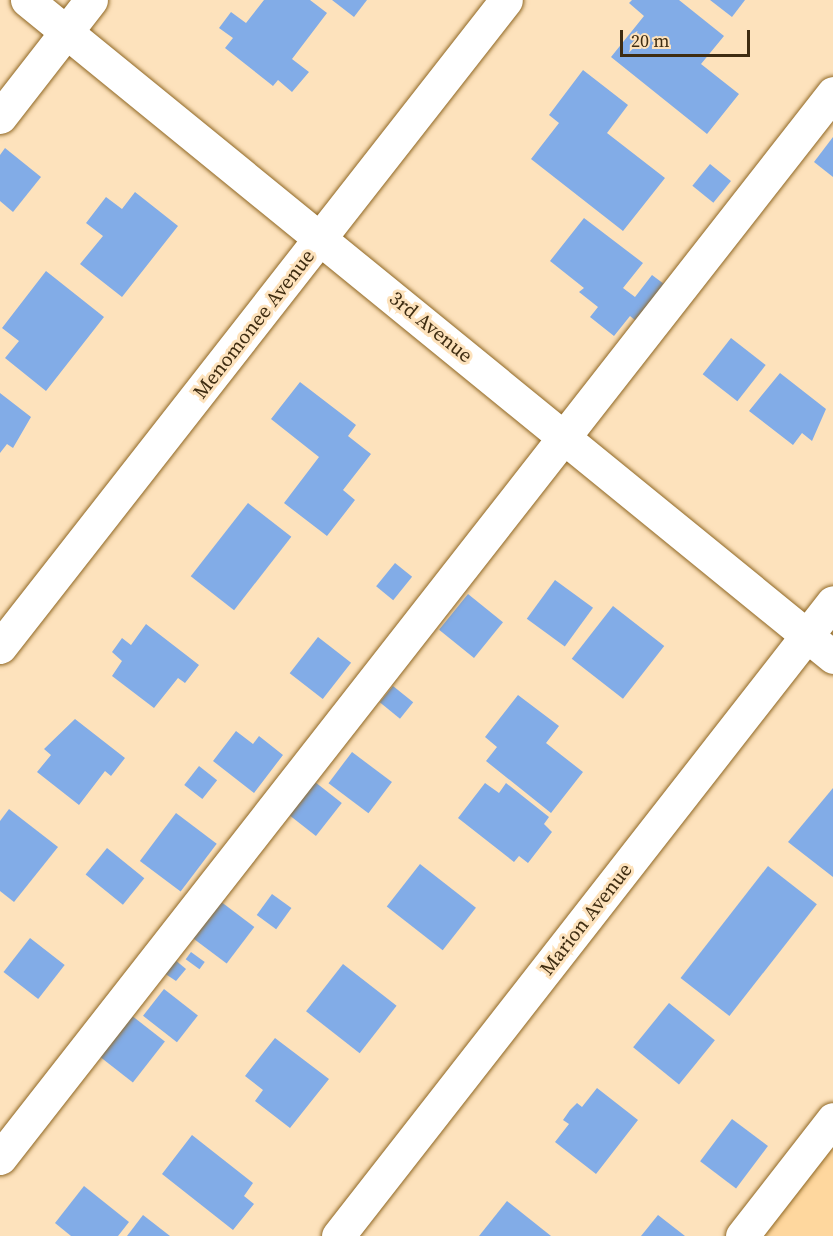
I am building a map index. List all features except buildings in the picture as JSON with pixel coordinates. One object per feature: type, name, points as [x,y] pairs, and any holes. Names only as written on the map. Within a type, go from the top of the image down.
[{"type":"street","name":"3rd Avenue","points":[[27,0],[322,238],[833,657]]},
{"type":"street","points":[[0,117],[91,0]]},
{"type":"street","name":"Menomonee Avenue","points":[[0,647],[506,0]]},
{"type":"street","points":[[0,1158],[833,93]]},
{"type":"street","name":"Marion Avenue","points":[[338,1236],[833,602]]},
{"type":"street","points":[[742,1236],[833,1119]]},
{"type":"shaded area","points":[[833,1147],[833,1236],[764,1236]]}]
